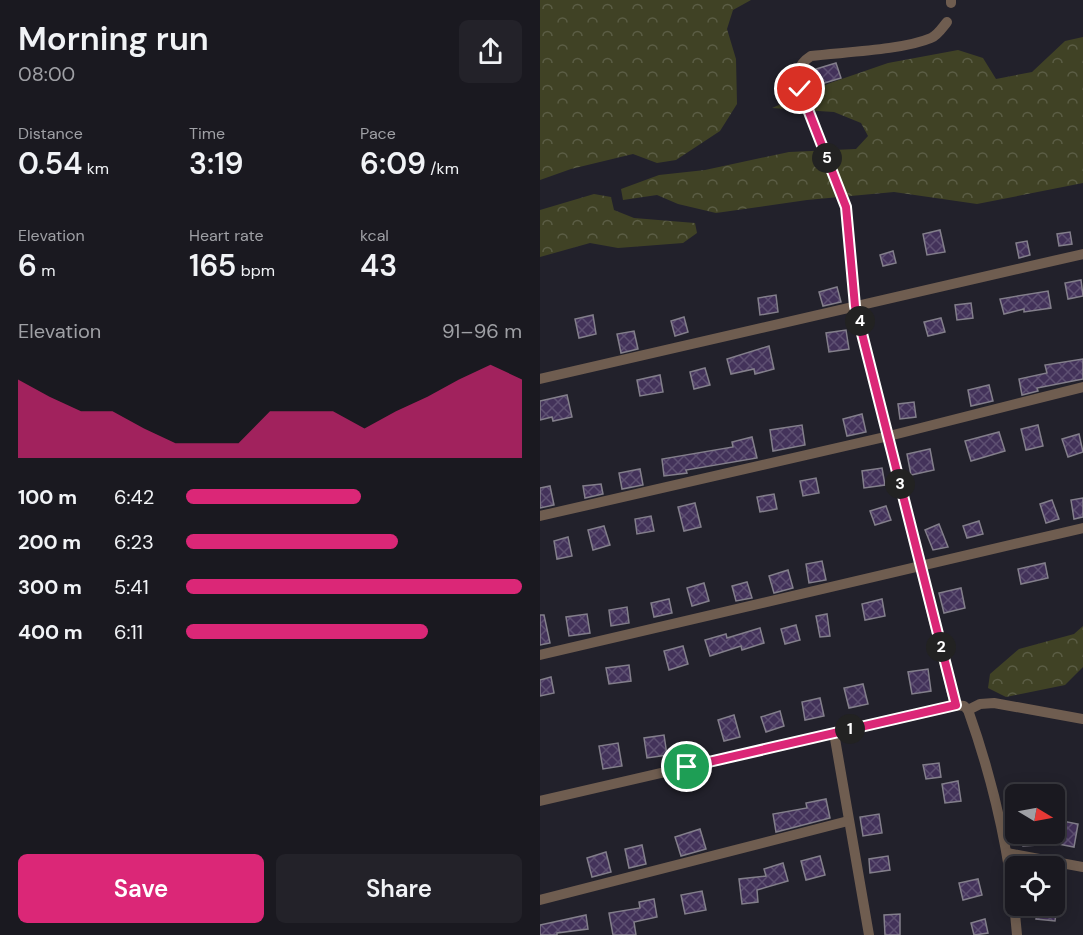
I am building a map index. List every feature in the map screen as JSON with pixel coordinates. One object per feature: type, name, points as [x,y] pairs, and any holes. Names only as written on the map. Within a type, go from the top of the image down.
[{"type":"street","points":[[947,22],[931,38],[902,45],[811,56],[803,61],[797,74],[800,89],[846,207],[855,306],[956,705]]},
{"type":"street","points":[[540,379],[1083,254]]},
{"type":"street","points":[[540,516],[889,436],[1083,387]]},
{"type":"street","points":[[540,655],[1083,528]]},
{"type":"street","points":[[968,710],[980,704],[994,703],[1083,718]]},
{"type":"street","points":[[540,801],[956,705],[964,706],[968,710],[984,753],[1007,853],[1017,935]]},
{"type":"street","points":[[834,733],[869,935]]},
{"type":"street","points":[[540,900],[848,821]]},
{"type":"street","points":[[1007,853],[1083,867]]},
{"type":"green space","points":[[540,0],[751,0],[733,10],[727,29],[736,59],[737,104],[720,131],[676,160],[657,163],[633,154],[571,169],[540,180]]},
{"type":"green space","points":[[1083,37],[1083,183],[977,204],[894,192],[807,200],[716,213],[678,204],[657,195],[623,200],[621,189],[659,175],[705,170],[789,152],[856,149],[868,136],[861,123],[834,112],[772,108],[830,83],[888,63],[958,50],[983,58],[996,79],[1032,72],[1065,41]]},
{"type":"green space","points":[[594,194],[611,197],[614,210],[634,218],[695,223],[697,233],[683,243],[618,248],[590,243],[540,257],[540,210]]},
{"type":"green space","points":[[1083,626],[1083,667],[1065,685],[1006,697],[988,688],[990,674],[1019,649],[1074,634]]},
{"type":"building","points":[[836,63],[841,78],[821,84],[816,69]]},
{"type":"building","points":[[940,230],[945,252],[927,255],[923,234]]},
{"type":"building","points":[[1070,232],[1072,244],[1059,246],[1057,234]]},
{"type":"building","points":[[1027,241],[1030,255],[1019,258],[1016,243]]},
{"type":"building","points":[[893,251],[896,263],[883,266],[880,255]]},
{"type":"building","points":[[1081,280],[1083,296],[1068,299],[1065,283]]},
{"type":"building","points":[[837,287],[841,302],[823,306],[819,292]]},
{"type":"building","points":[[1048,291],[1051,308],[1024,312],[1024,309],[1004,314],[1000,299]]},
{"type":"building","points":[[776,295],[778,312],[760,315],[758,298]]},
{"type":"building","points":[[971,303],[973,318],[957,320],[955,305]]},
{"type":"building","points":[[593,315],[596,334],[579,338],[575,319]]},
{"type":"building","points":[[684,317],[688,332],[675,336],[671,321]]},
{"type":"building","points":[[941,318],[945,332],[928,336],[924,322]]},
{"type":"building","points":[[846,330],[849,349],[829,352],[826,333]]},
{"type":"building","points":[[634,331],[638,349],[621,353],[617,334]]},
{"type":"building","points":[[769,346],[774,369],[755,374],[754,369],[731,374],[727,359]]},
{"type":"building","points":[[1083,359],[1083,379],[1037,388],[1038,391],[1022,395],[1019,379],[1047,373],[1045,365]]},
{"type":"building","points":[[705,368],[710,385],[694,389],[690,372]]},
{"type":"building","points":[[660,375],[663,392],[640,396],[637,380]]},
{"type":"building","points":[[989,385],[993,401],[971,406],[968,390]]},
{"type":"building","points":[[567,395],[572,417],[553,421],[552,417],[540,420],[540,401]]},
{"type":"building","points":[[914,402],[916,417],[900,419],[898,404]]},
{"type":"building","points":[[862,414],[866,432],[847,436],[843,419]]},
{"type":"building","points":[[802,425],[805,445],[773,451],[770,430]]},
{"type":"building","points":[[1038,425],[1043,446],[1026,450],[1021,429]]},
{"type":"building","points":[[999,432],[1005,451],[971,461],[965,441]]},
{"type":"building","points":[[1079,434],[1083,452],[1068,457],[1062,439]]},
{"type":"building","points":[[752,437],[757,458],[664,476],[662,459],[733,447],[732,442]]},
{"type":"building","points":[[930,449],[934,470],[911,475],[907,454]]},
{"type":"building","points":[[882,468],[885,485],[864,488],[862,471]]},
{"type":"building","points":[[640,469],[643,485],[622,489],[619,473]]},
{"type":"building","points":[[816,478],[819,493],[803,496],[800,481]]},
{"type":"building","points":[[601,484],[603,494],[585,498],[583,486]]},
{"type":"building","points":[[550,486],[554,505],[540,508],[540,488]]},
{"type":"building","points":[[774,494],[777,509],[760,512],[757,497]]},
{"type":"building","points":[[1083,498],[1083,517],[1074,519],[1071,500]]},
{"type":"building","points":[[1052,500],[1059,519],[1046,523],[1040,504]]},
{"type":"building","points":[[695,503],[701,527],[684,531],[678,507]]},
{"type":"building","points":[[886,506],[891,520],[875,525],[870,511]]},
{"type":"building","points":[[651,516],[654,531],[637,534],[635,519]]},
{"type":"building","points":[[979,521],[983,534],[967,538],[963,526]]},
{"type":"building","points":[[939,524],[948,547],[933,550],[925,530]]},
{"type":"building","points":[[604,526],[610,545],[593,550],[588,530]]},
{"type":"building","points":[[568,537],[572,556],[557,559],[554,541]]},
{"type":"building","points":[[822,561],[826,580],[809,583],[806,564]]},
{"type":"building","points":[[1045,563],[1048,578],[1021,584],[1018,569]]},
{"type":"building","points":[[788,570],[793,588],[774,593],[769,576]]},
{"type":"building","points":[[747,582],[752,598],[736,601],[732,586]]},
{"type":"building","points":[[704,583],[709,601],[692,606],[687,588]]},
{"type":"building","points":[[961,588],[965,608],[944,613],[939,593]]},
{"type":"building","points":[[669,599],[672,613],[654,617],[651,603]]},
{"type":"building","points":[[882,599],[885,616],[865,620],[862,604]]},
{"type":"building","points":[[627,607],[629,623],[611,626],[609,610]]},
{"type":"building","points":[[587,614],[590,633],[569,636],[566,617]]},
{"type":"building","points":[[827,614],[830,636],[820,637],[816,616]]},
{"type":"building","points":[[540,615],[544,615],[550,643],[540,645]]},
{"type":"building","points":[[796,625],[800,640],[785,644],[781,629]]},
{"type":"building","points":[[760,628],[764,643],[742,650],[741,646],[710,656],[705,640],[726,634],[727,638]]},
{"type":"building","points":[[683,646],[688,664],[669,670],[664,651]]},
{"type":"building","points":[[629,665],[631,681],[609,684],[606,668]]},
{"type":"building","points":[[928,669],[931,691],[912,694],[908,672]]},
{"type":"building","points":[[551,677],[554,693],[540,696],[540,680]]},
{"type":"building","points":[[863,684],[868,704],[849,708],[844,688]]},
{"type":"building","points":[[820,698],[824,716],[805,720],[802,702]]},
{"type":"building","points":[[780,711],[784,726],[766,732],[761,717]]},
{"type":"building","points":[[734,715],[740,737],[724,741],[718,720]]},
{"type":"building","points":[[664,735],[667,755],[647,758],[644,738]]},
{"type":"building","points":[[618,743],[622,766],[603,769],[599,746]]},
{"type":"building","points":[[939,763],[941,777],[926,779],[923,765]]},
{"type":"building","points":[[958,781],[961,801],[945,803],[942,784]]},
{"type":"building","points":[[826,799],[830,818],[776,832],[773,814],[807,808],[806,803]]},
{"type":"building","points":[[879,814],[882,833],[863,836],[860,817]]},
{"type":"building","points":[[1065,822],[1078,824],[1074,847],[1058,844],[1065,844]]},
{"type":"building","points":[[700,829],[706,849],[681,856],[675,837]]},
{"type":"building","points":[[1023,844],[1038,844],[1038,845],[1023,846]]},
{"type":"building","points":[[642,845],[646,864],[629,868],[625,849]]},
{"type":"building","points":[[606,852],[611,872],[592,877],[587,858]]},
{"type":"building","points":[[820,856],[825,875],[806,880],[801,861]]},
{"type":"building","points":[[888,856],[890,870],[870,873],[869,859]]},
{"type":"building","points":[[783,863],[788,881],[757,890],[758,902],[742,904],[739,879],[766,876],[764,869]]},
{"type":"building","points":[[978,879],[982,895],[963,900],[959,883]]},
{"type":"building","points":[[702,891],[706,910],[685,914],[681,895]]},
{"type":"building","points":[[654,899],[657,917],[634,922],[636,935],[613,935],[609,913],[640,908],[639,902]]},
{"type":"building","points":[[900,914],[900,935],[885,935],[884,915]]},
{"type":"building","points":[[586,915],[588,929],[557,933],[557,935],[540,935],[540,925]]},
{"type":"building","points":[[1036,916],[1056,916],[1055,921],[1036,919]]},
{"type":"building","points":[[985,919],[988,933],[974,935],[971,923]]},
{"type":"route","points":[[687,767],[956,705],[855,306],[846,207],[800,89]]}]
